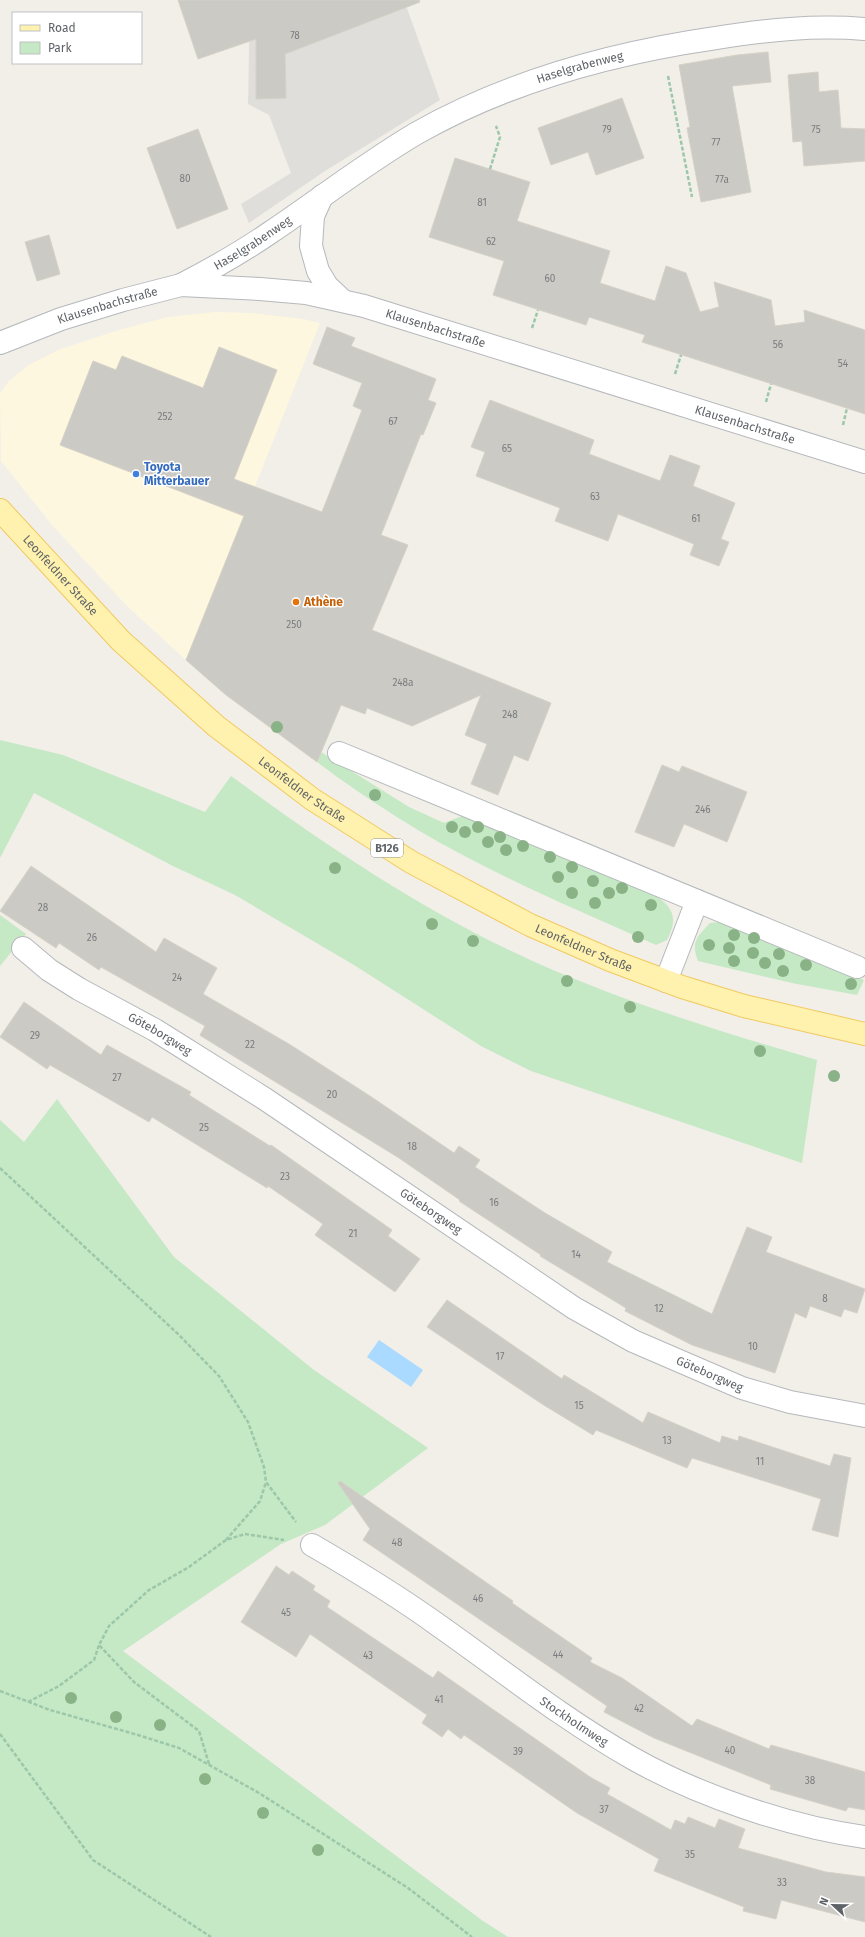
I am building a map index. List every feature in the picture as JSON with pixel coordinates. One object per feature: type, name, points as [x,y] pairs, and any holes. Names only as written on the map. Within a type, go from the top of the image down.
[{"type":"main road","name":"Leonfeldner Straße","points":[[0,510],[84,602],[155,672],[216,726],[312,799],[410,862],[472,896],[530,925],[610,960],[666,981],[744,1006],[865,1034]]},
{"type":"street","name":"Haselgrabenweg","points":[[180,285],[227,260],[270,233],[360,169],[417,133],[474,103],[542,78],[598,61],[673,44],[799,28],[865,29]]},
{"type":"street","name":"Haselgrabenweg","points":[[322,196],[313,216],[311,246],[321,276],[327,286],[342,300]]},
{"type":"street","name":"Klausenbachstraße","points":[[0,343],[61,319],[123,300],[180,285],[306,293],[342,300],[865,462]]},
{"type":"street","points":[[339,753],[857,967]]},
{"type":"street","points":[[666,981],[696,901]]},
{"type":"street","name":"Göteborgweg","points":[[23,948],[49,970],[78,989],[155,1030],[265,1099],[574,1308],[626,1338],[742,1388],[805,1406],[865,1416]]},
{"type":"street","name":"Stockholmweg","points":[[312,1545],[436,1624],[551,1707],[611,1746],[655,1771],[741,1805],[813,1827],[865,1837]]},
{"type":"path","points":[[667,72],[692,197]]},
{"type":"path","points":[[490,170],[500,137],[493,120]]},
{"type":"path","points":[[532,329],[538,310]]},
{"type":"path","points":[[673,380],[681,355]]},
{"type":"path","points":[[764,408],[772,384]]},
{"type":"path","points":[[841,432],[848,408]]},
{"type":"path","points":[[0,1168],[178,1334],[219,1376],[248,1422],[264,1467],[266,1482],[260,1501],[226,1540],[189,1567],[149,1590],[109,1626],[99,1645],[94,1660],[59,1686],[28,1702]]},
{"type":"path","points":[[266,1482],[312,1545]]},
{"type":"path","points":[[226,1540],[245,1534],[312,1545]]},
{"type":"path","points":[[99,1645],[134,1682],[198,1731],[209,1764]]},
{"type":"path","points":[[0,1691],[50,1710],[179,1748],[209,1764],[408,1888],[472,1937]]},
{"type":"path","points":[[0,1734],[93,1860],[211,1937]]},
{"type":"shaded area","points":[[250,0],[404,0],[440,100],[325,171],[249,223],[241,204],[291,173],[269,115],[248,104]]},
{"type":"shaded area","name":"Toyota Mitterbauer","points":[[215,312],[251,313],[303,319],[320,323],[186,660],[127,606],[52,525],[1,461],[0,393],[9,381],[27,366],[61,349],[119,330],[168,317]]},
{"type":"green space","points":[[0,740],[63,755],[205,812],[231,776],[304,828],[379,878],[456,923],[496,944],[571,978],[640,1004],[710,1028],[817,1060],[802,1163],[531,1071],[481,1046],[354,965],[235,895],[173,866],[34,793],[0,858]]},
{"type":"green space","points":[[321,752],[409,807],[444,823],[462,816],[652,893],[665,903],[672,913],[673,925],[667,940],[656,945],[546,896],[460,854],[397,817],[317,762]]},
{"type":"green space","points":[[0,915],[26,934],[0,966]]},
{"type":"green space","points":[[719,922],[731,924],[864,980],[857,995],[792,983],[698,961],[695,949],[696,940],[710,923]]},
{"type":"green space","points":[[57,1099],[174,1257],[314,1370],[428,1448],[325,1525],[281,1544],[123,1651],[483,1921],[508,1937],[0,1937],[0,1120],[24,1142]]},
{"type":"water","points":[[379,1340],[423,1370],[411,1387],[367,1357]]},
{"type":"building","points":[[178,0],[419,0],[420,2],[285,54],[286,98],[256,99],[256,39],[198,59]]},
{"type":"building","points":[[768,52],[771,82],[732,86],[751,192],[701,202],[687,128],[690,127],[679,65],[737,55]]},
{"type":"building","points":[[818,72],[819,92],[838,90],[841,128],[865,129],[865,161],[804,166],[802,141],[793,142],[788,75]]},
{"type":"building","points":[[622,98],[644,158],[596,175],[588,152],[551,165],[538,128]]},
{"type":"building","points":[[198,129],[228,209],[177,229],[147,148]]},
{"type":"building","points":[[455,158],[530,182],[517,221],[610,251],[600,283],[655,301],[666,266],[686,273],[700,312],[719,307],[714,282],[771,300],[775,326],[805,322],[804,310],[865,330],[865,414],[642,342],[645,335],[589,317],[586,325],[493,295],[504,261],[429,237]]},
{"type":"building","points":[[49,235],[60,274],[37,281],[25,242]]},
{"type":"building","points":[[327,327],[355,338],[351,346],[436,379],[428,400],[436,403],[423,435],[421,434],[381,535],[408,545],[372,630],[551,703],[528,761],[514,755],[498,795],[471,784],[487,744],[465,735],[481,695],[412,726],[367,708],[365,714],[341,705],[317,762],[226,695],[186,660],[244,516],[60,445],[93,361],[116,370],[122,356],[203,388],[219,347],[277,370],[234,479],[322,512],[362,410],[353,406],[362,383],[313,364]]},
{"type":"building","points":[[490,400],[594,440],[589,454],[660,481],[670,455],[700,466],[693,486],[735,503],[721,539],[729,542],[719,566],[690,555],[694,544],[618,514],[608,541],[555,521],[560,508],[476,476],[485,452],[471,447]]},
{"type":"building","points":[[662,765],[679,772],[682,766],[747,792],[727,842],[684,824],[674,847],[635,832]]},
{"type":"building","points":[[31,866],[156,952],[164,938],[217,968],[203,994],[289,1044],[370,1096],[454,1153],[459,1146],[480,1160],[475,1167],[545,1213],[612,1252],[607,1262],[712,1314],[747,1227],[772,1237],[766,1252],[865,1289],[857,1313],[844,1309],[841,1317],[810,1306],[806,1318],[795,1313],[775,1373],[692,1345],[625,1311],[626,1308],[540,1256],[541,1255],[459,1201],[460,1200],[399,1158],[201,1036],[200,1035],[205,1026],[101,967],[99,970],[59,943],[56,948],[0,911]]},
{"type":"building","points":[[24,1002],[101,1055],[107,1045],[191,1092],[189,1095],[270,1146],[271,1145],[392,1230],[388,1236],[420,1259],[395,1292],[315,1235],[323,1224],[268,1186],[267,1188],[152,1117],[149,1122],[50,1065],[47,1069],[0,1037]]},
{"type":"building","points":[[447,1300],[562,1379],[564,1375],[643,1423],[648,1412],[720,1443],[722,1436],[738,1441],[739,1436],[830,1466],[834,1454],[851,1458],[838,1537],[812,1530],[821,1499],[692,1458],[687,1468],[596,1430],[593,1435],[542,1404],[427,1327]]},
{"type":"building","points":[[340,1481],[513,1601],[512,1603],[592,1658],[590,1662],[622,1678],[692,1726],[697,1719],[769,1749],[771,1745],[865,1772],[865,1810],[848,1807],[846,1811],[770,1789],[771,1785],[654,1738],[604,1712],[607,1706],[363,1540],[370,1529],[338,1483]]},
{"type":"building","points":[[276,1566],[289,1575],[292,1571],[315,1586],[313,1590],[330,1601],[327,1607],[433,1678],[438,1671],[590,1777],[610,1788],[607,1794],[671,1830],[675,1820],[685,1824],[688,1817],[715,1828],[719,1819],[745,1829],[738,1848],[826,1872],[865,1877],[865,1922],[781,1900],[776,1919],[743,1911],[744,1907],[654,1871],[659,1859],[577,1813],[464,1735],[461,1739],[448,1729],[442,1737],[422,1723],[427,1715],[310,1634],[296,1657],[241,1622]]},
{"type":"place","name":"Toyota Mitterbauer","points":[[136,474]]},
{"type":"place","name":"Athène","points":[[296,602]]}]
